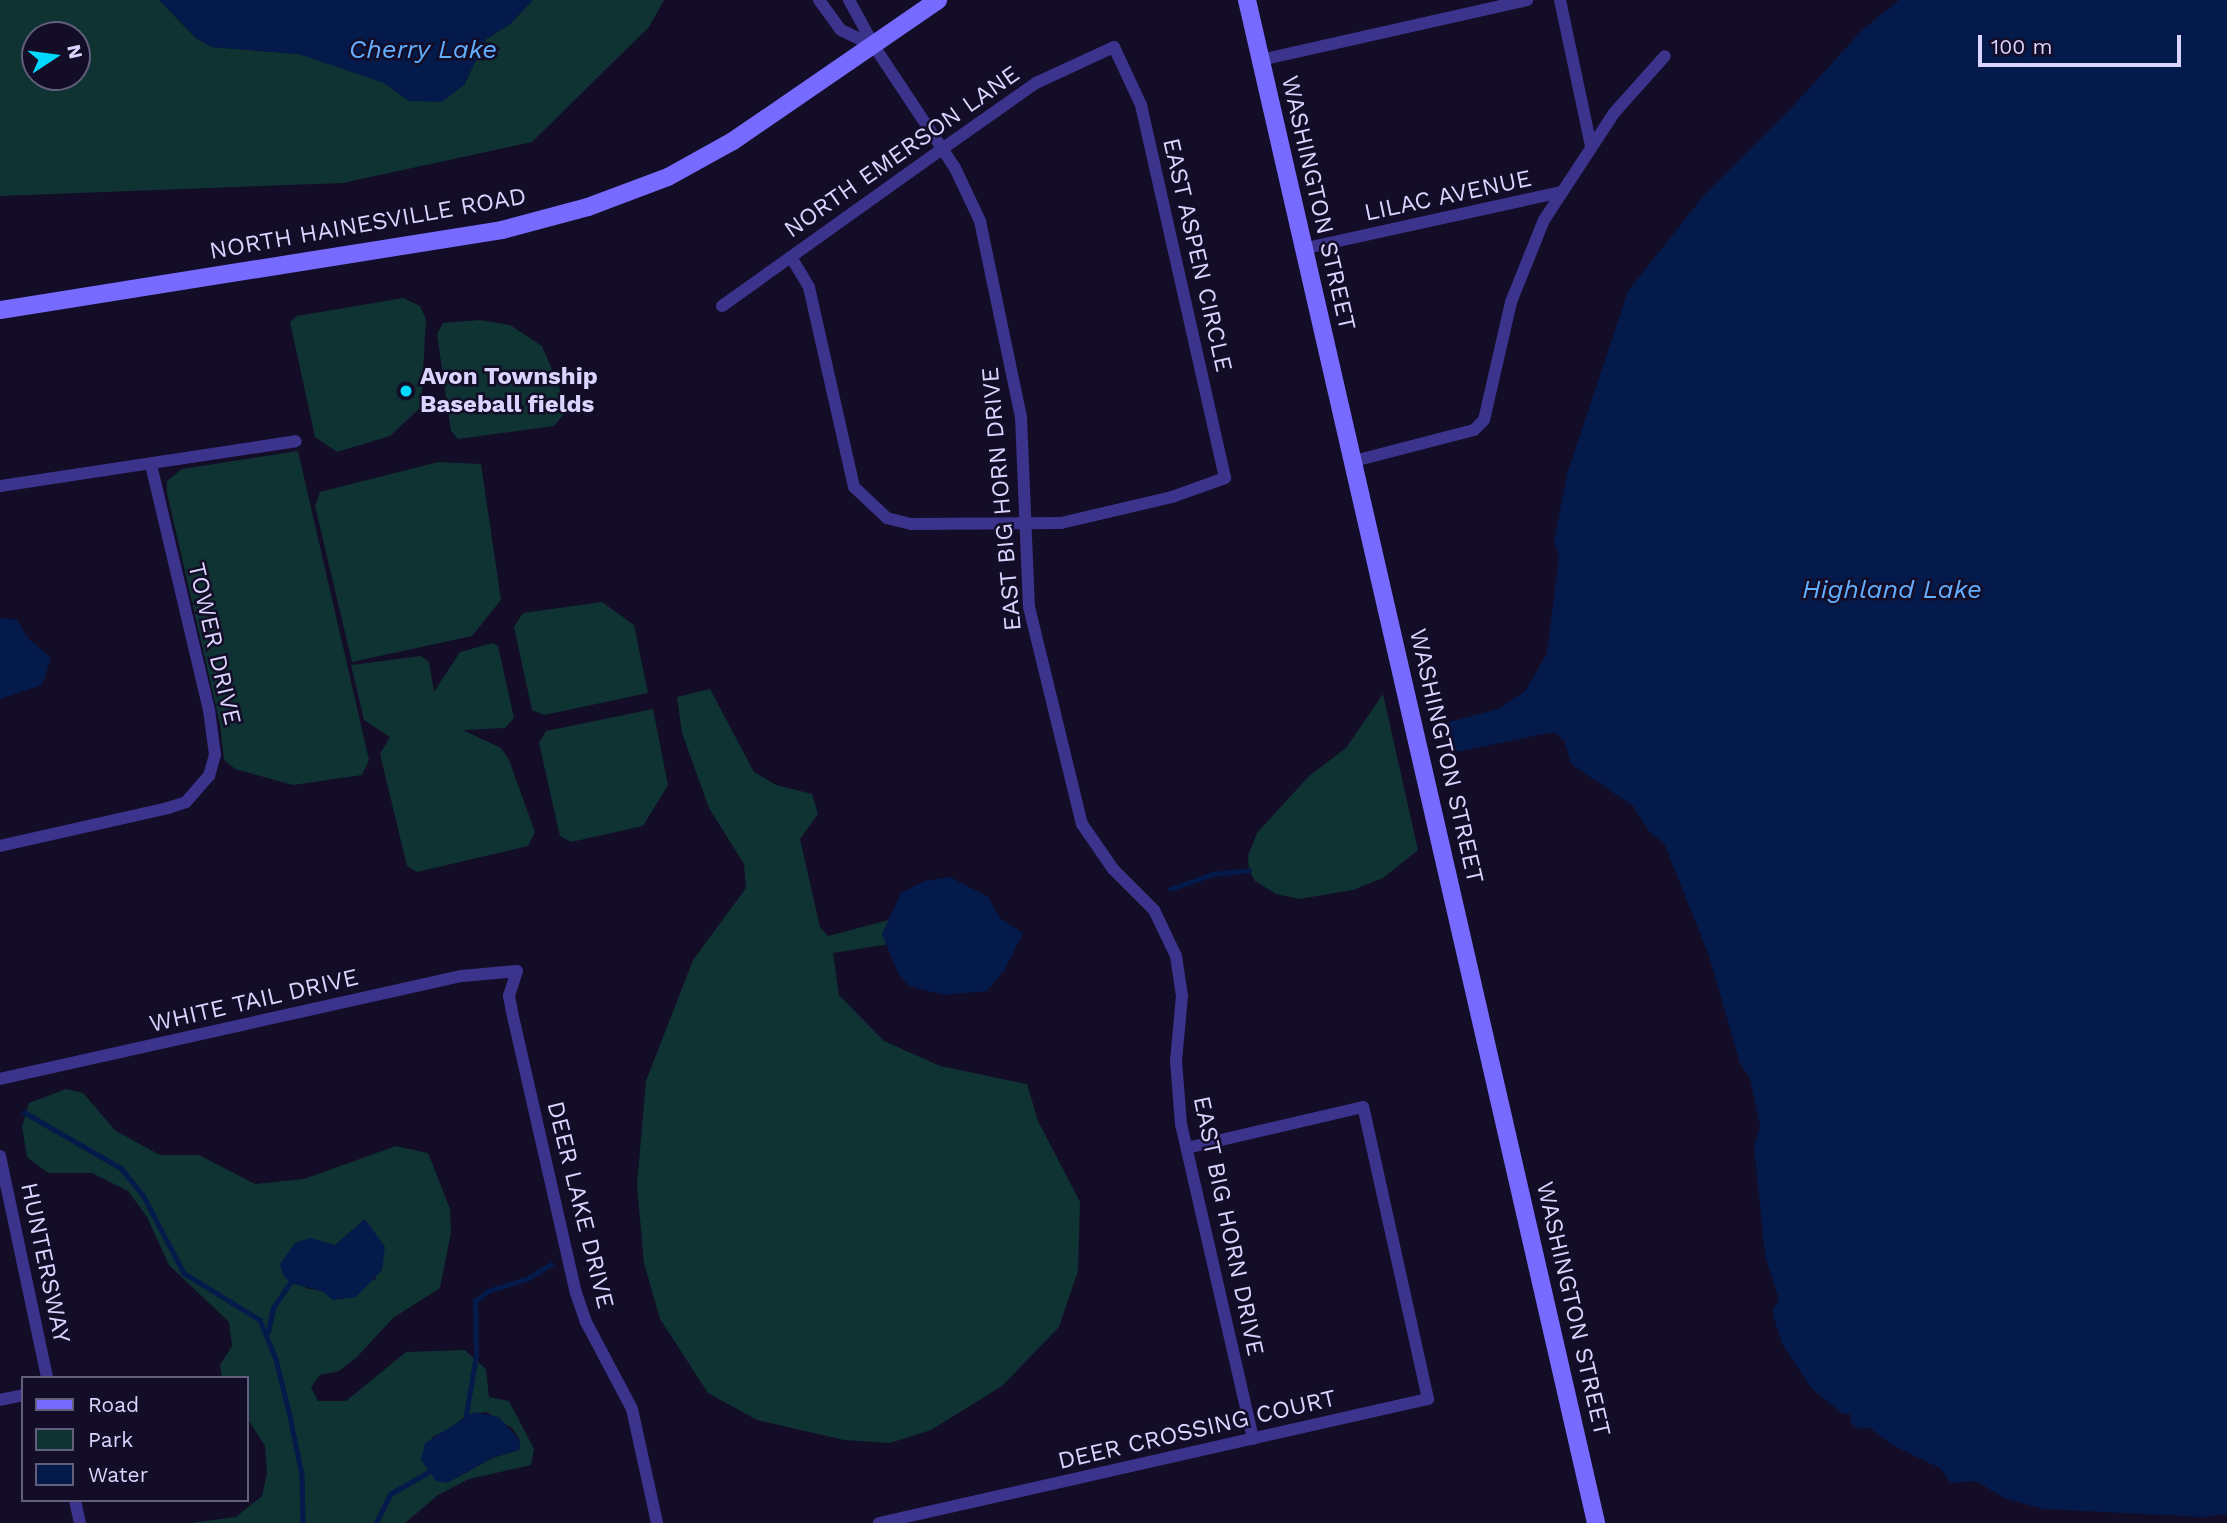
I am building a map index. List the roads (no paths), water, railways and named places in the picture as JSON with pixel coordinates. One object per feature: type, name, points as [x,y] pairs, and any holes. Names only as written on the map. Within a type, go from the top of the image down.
[{"type":"main road","name":"NORTH HAINESVILLE ROAD","points":[[0,310],[502,230],[588,207],[668,177],[722,147],[938,0]]},
{"type":"main road","name":"WASHINGTON STREET","points":[[1247,0],[1596,1523]]},
{"type":"street","points":[[819,0],[841,30],[874,46]]},
{"type":"street","name":"EAST BIG HORN DRIVE","points":[[849,0],[874,46],[971,197],[980,221],[1016,381],[1029,607],[1074,803],[1097,849],[1154,910],[1176,956],[1182,1006],[1177,1093],[1253,1439]]},
{"type":"street","points":[[1261,60],[1527,0]]},
{"type":"street","points":[[1560,0],[1591,146]]},
{"type":"street","name":"NORTH EMERSON LANE","points":[[722,306],[1036,83],[1114,47]]},
{"type":"street","name":"EAST ASPEN CIRCLE","points":[[1023,523],[1061,523],[1172,497],[1225,478],[1141,105],[1114,47]]},
{"type":"street","points":[[1354,461],[1474,430],[1484,420],[1511,302],[1544,220],[1591,146],[1645,75],[1665,56]]},
{"type":"street","name":"LILAC AVENUE","points":[[1302,249],[1561,192]]},
{"type":"street","points":[[791,257],[809,287],[848,467],[861,498],[887,518],[911,524],[1023,523]]},
{"type":"street","points":[[0,486],[296,442]]},
{"type":"street","name":"TOWER DRIVE","points":[[0,846],[186,802],[209,776],[215,755],[211,718],[150,465]]},
{"type":"street","name":"WHITE TAIL DRIVE","points":[[0,1079],[461,976],[517,971]]},
{"type":"street","name":"DEER LAKE DRIVE","points":[[517,971],[509,996],[576,1293],[586,1322],[632,1409],[657,1523]]},
{"type":"street","name":"DEER CROSSING COURT","points":[[879,1523],[1428,1399],[1363,1107],[1187,1148]]},
{"type":"street","name":"HUNTERSWAY","points":[[0,1156],[47,1376]]},
{"type":"street","points":[[0,1400],[21,1395]]},
{"type":"street","points":[[75,1502],[80,1523]]},
{"type":"water","name":"Cherry Lake","points":[[159,0],[533,0],[510,24],[486,39],[464,85],[442,102],[409,101],[384,83],[299,54],[212,47],[196,38]]},
{"type":"water","name":"Highland Lake","points":[[1899,0],[2227,0],[2227,1514],[2204,1517],[2044,1509],[2006,1499],[1976,1481],[1951,1483],[1940,1468],[1892,1445],[1870,1428],[1859,1429],[1852,1424],[1850,1414],[1843,1414],[1812,1389],[1782,1344],[1774,1318],[1773,1308],[1779,1300],[1765,1256],[1754,1147],[1760,1126],[1750,1078],[1740,1063],[1709,956],[1664,843],[1650,833],[1633,806],[1571,764],[1564,740],[1554,732],[1451,753],[1445,723],[1498,709],[1525,691],[1547,654],[1559,557],[1554,541],[1567,474],[1628,291],[1705,194],[1795,104],[1862,30]]},
{"type":"water","points":[[0,618],[17,620],[28,638],[51,658],[42,685],[0,699]]},
{"type":"water","points":[[950,877],[988,897],[1000,918],[1023,933],[1004,971],[987,991],[944,995],[909,986],[898,973],[882,934],[901,893],[924,881]]},
{"type":"water","points":[[365,1219],[385,1247],[382,1270],[356,1297],[333,1300],[322,1291],[290,1283],[282,1273],[280,1264],[295,1243],[310,1238],[335,1245]]},
{"type":"water","points":[[474,1412],[499,1417],[520,1441],[519,1450],[492,1458],[447,1483],[436,1481],[421,1460],[425,1443]]},
{"type":"waterway","points":[[1170,889],[1213,874],[1249,870]]},
{"type":"waterway","points":[[24,1112],[121,1168],[143,1195],[184,1273],[260,1320],[276,1359],[290,1416],[302,1475],[303,1523]]},
{"type":"waterway","points":[[466,1415],[476,1356],[475,1301],[488,1291],[529,1278],[551,1264]]},
{"type":"waterway","points":[[268,1332],[273,1308],[290,1283]]},
{"type":"waterway","points":[[376,1523],[390,1494],[427,1473]]},
{"type":"place","name":"Avon Township Baseball fields","points":[[406,391]]}]
